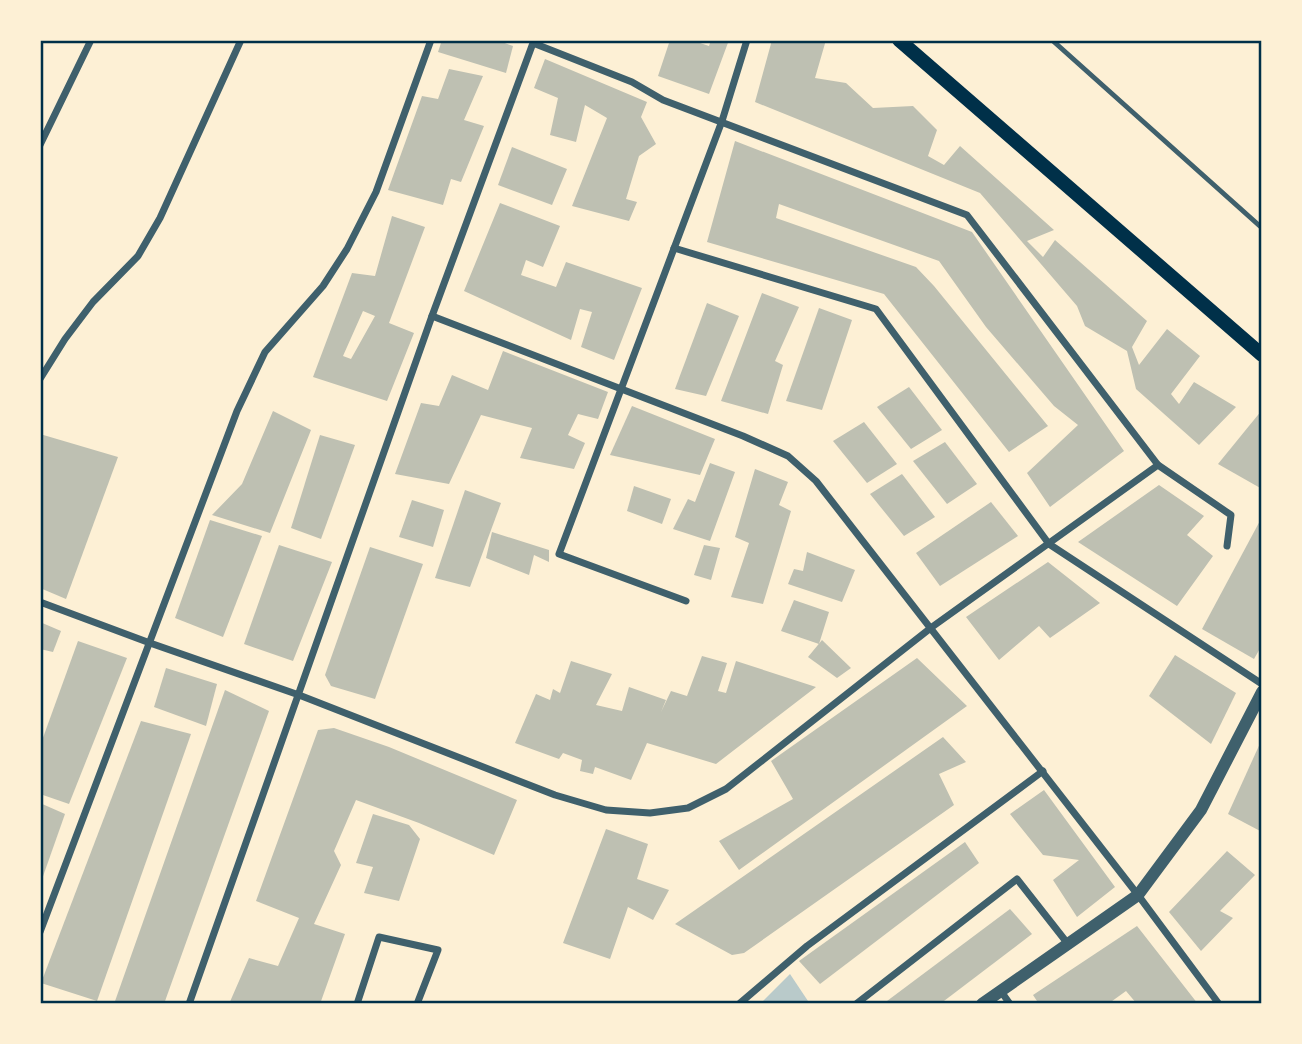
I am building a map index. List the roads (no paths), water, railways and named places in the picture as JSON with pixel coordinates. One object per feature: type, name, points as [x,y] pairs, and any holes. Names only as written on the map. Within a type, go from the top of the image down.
[{"type":"main road","points":[[898,40],[1262,355]]},
{"type":"street","points":[[40,145],[91,40]]},
{"type":"street","points":[[40,379],[93,302],[138,256],[160,218],[241,40]]},
{"type":"street","points":[[40,932],[248,387],[265,352],[323,286],[347,248],[376,192],[431,40]]},
{"type":"street","points":[[686,601],[559,554],[722,121],[747,40]]},
{"type":"street","points":[[189,1004],[432,316],[533,43],[632,82],[663,100],[967,215],[1158,465],[1231,515],[1227,546]]},
{"type":"street","points":[[674,248],[876,309],[1049,544],[1262,684]]},
{"type":"street","points":[[432,316],[743,436],[788,456],[816,481],[932,627],[1219,1004]]},
{"type":"street","points":[[40,602],[299,695],[555,795],[606,810],[650,813],[688,808],[726,789],[932,627],[1158,465]]},
{"type":"street","points":[[982,1004],[1138,895],[1201,810],[1262,692]]},
{"type":"street","points":[[739,1004],[807,946],[1043,771]]},
{"type":"street","points":[[856,1004],[1017,879],[1068,944]]},
{"type":"street","points":[[357,1004],[379,937],[438,950],[417,1004]]},
{"type":"street","points":[[1000,990],[1010,1004]]},
{"type":"lane","points":[[1052,40],[1262,228]]}]
